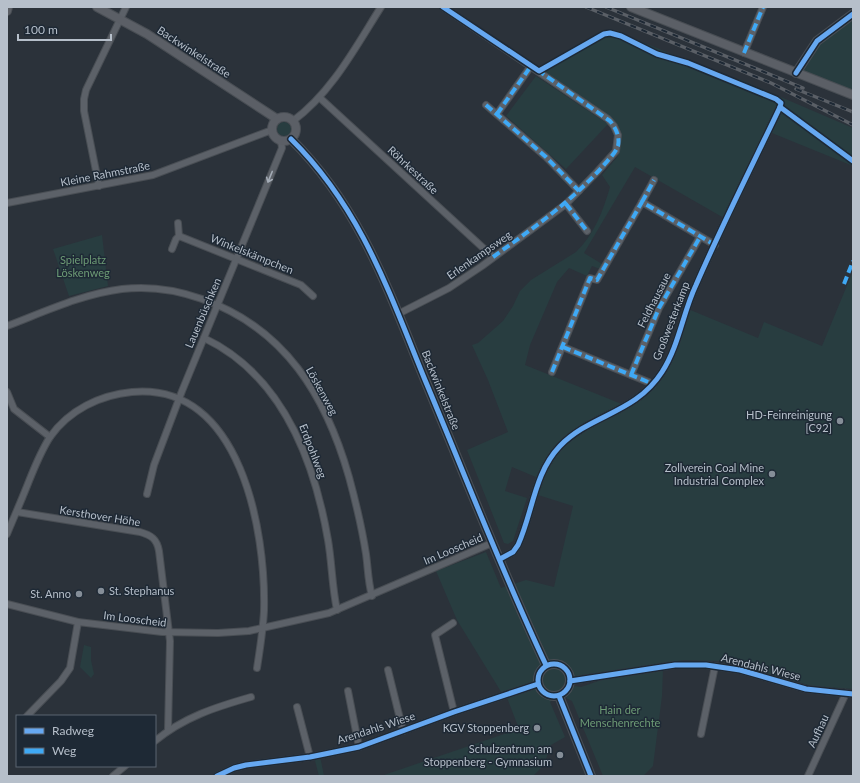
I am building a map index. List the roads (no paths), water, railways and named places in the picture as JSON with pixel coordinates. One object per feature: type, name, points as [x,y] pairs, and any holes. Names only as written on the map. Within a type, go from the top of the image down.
[{"type":"main road","points":[[7,11],[8,7]]},
{"type":"main road","name":"Backwinkelstraße","points":[[98,7],[120,18],[277,119]]},
{"type":"main road","points":[[631,7],[853,96]]},
{"type":"main road","points":[[796,73],[817,41],[853,14]]},
{"type":"main road","points":[[284,117],[293,121],[296,132],[290,139],[281,141],[275,137],[272,130],[273,124],[277,119],[284,117]]},
{"type":"main road","name":"Backwinkelstraße","points":[[290,139],[318,168],[355,222],[367,243],[398,314],[492,543],[546,665]]},
{"type":"main road","points":[[556,664],[564,667],[568,672],[570,682],[567,689],[559,696],[547,695],[542,691],[538,684],[539,673],[546,665],[556,664]]},
{"type":"main road","points":[[559,696],[591,776]]},
{"type":"street","points":[[99,186],[84,111],[84,99],[86,90],[126,7]]},
{"type":"street","points":[[293,121],[320,98],[332,83],[381,7]]},
{"type":"street","name":"Erlenkampsweg","points":[[398,314],[449,288],[566,204],[613,155],[618,146],[617,132],[608,119],[443,7]]},
{"type":"street","points":[[744,53],[763,7]]},
{"type":"street","points":[[497,114],[531,66]]},
{"type":"street","name":"Röhrkestraße","points":[[320,98],[493,257]]},
{"type":"street","points":[[486,105],[546,157],[579,191]]},
{"type":"street","name":"Großwesterkamp","points":[[500,560],[513,552],[518,545],[542,471],[559,446],[581,429],[628,405],[653,384],[662,373],[669,358],[695,285],[780,107]]},
{"type":"street","name":"Kleine Rahmstraße","points":[[7,204],[153,176],[272,130]]},
{"type":"street","name":"Lauenbüschken","points":[[147,494],[154,464],[217,305],[282,148],[281,141]]},
{"type":"street","points":[[552,372],[590,278],[597,280],[654,180]]},
{"type":"street","points":[[642,202],[715,245]]},
{"type":"street","points":[[566,204],[587,231]]},
{"type":"street","points":[[172,249],[176,239],[179,236],[178,223]]},
{"type":"street","name":"Winkelskämpchen","points":[[179,236],[301,286],[313,296]]},
{"type":"street","name":"Feldhausaue","points":[[631,375],[658,308],[700,237]]},
{"type":"street","name":"Löskenweg","points":[[7,326],[73,301],[123,289],[164,290],[196,297],[217,305],[249,322],[275,342],[295,363],[314,392],[330,424],[349,476],[360,520],[372,596]]},
{"type":"street","name":"Erdpohlweg","points":[[204,338],[235,356],[255,373],[280,403],[292,424],[307,461],[321,506],[330,553],[337,610]]},
{"type":"street","points":[[563,347],[653,384]]},
{"type":"street","points":[[7,392],[14,409],[50,437]]},
{"type":"street","points":[[7,534],[38,460],[50,437],[77,411],[102,398],[136,392],[179,399],[200,412],[219,430],[234,453],[253,509],[262,558],[264,593],[263,628],[257,668]]},
{"type":"street","name":"Kersthover Höhe","points":[[17,512],[151,536],[158,544],[170,641],[168,730]]},
{"type":"street","name":"Im Looscheid","points":[[7,604],[78,622],[169,633],[218,633],[263,628],[337,610],[492,543]]},
{"type":"street","points":[[28,715],[66,675],[72,662],[78,622]]},
{"type":"street","points":[[452,623],[435,635],[454,712]]},
{"type":"street","name":"Arendahls Wiese","points":[[570,682],[675,665],[715,666],[740,670],[806,689],[853,694]]},
{"type":"street","name":"Arendahls Wiese","points":[[701,734],[715,666]]},
{"type":"street","name":"Arendahls Wiese","points":[[388,670],[403,731]]},
{"type":"street","name":"Arendahls Wiese","points":[[217,776],[234,768],[246,765],[310,757],[359,747],[454,712],[538,684]]},
{"type":"street","name":"Arendahls Wiese","points":[[348,691],[359,747]]},
{"type":"street","name":"Aufhau","points":[[808,776],[846,693]]},
{"type":"street","points":[[156,740],[168,730],[193,716],[251,696]]},
{"type":"street","points":[[298,707],[310,757]]},
{"type":"street","points":[[113,776],[124,767]]},
{"type":"railway","points":[[586,7],[771,83],[853,125]]},
{"type":"railway","points":[[606,7],[803,88]]},
{"type":"railway","points":[[796,89],[853,112]]},
{"type":"place","name":"HD-Feinreinigung [C92]","points":[[840,421]]},
{"type":"place","name":"Zollverein Coal Mine Industrial Complex","points":[[772,474]]},
{"type":"place","name":"St. Stephanus","points":[[101,591]]},
{"type":"place","name":"St. Anno","points":[[79,594]]},
{"type":"place","name":"KGV Stoppenberg","points":[[537,728]]},
{"type":"place","name":"Schulzentrum am Stoppenberg - Gymnasium","points":[[560,755]]},
{"type":"park label","name":"Spielplatz Löskenweg","points":[[83,266]]},
{"type":"park label","name":"Hain der Menschenrechte","points":[[620,716]]}]
